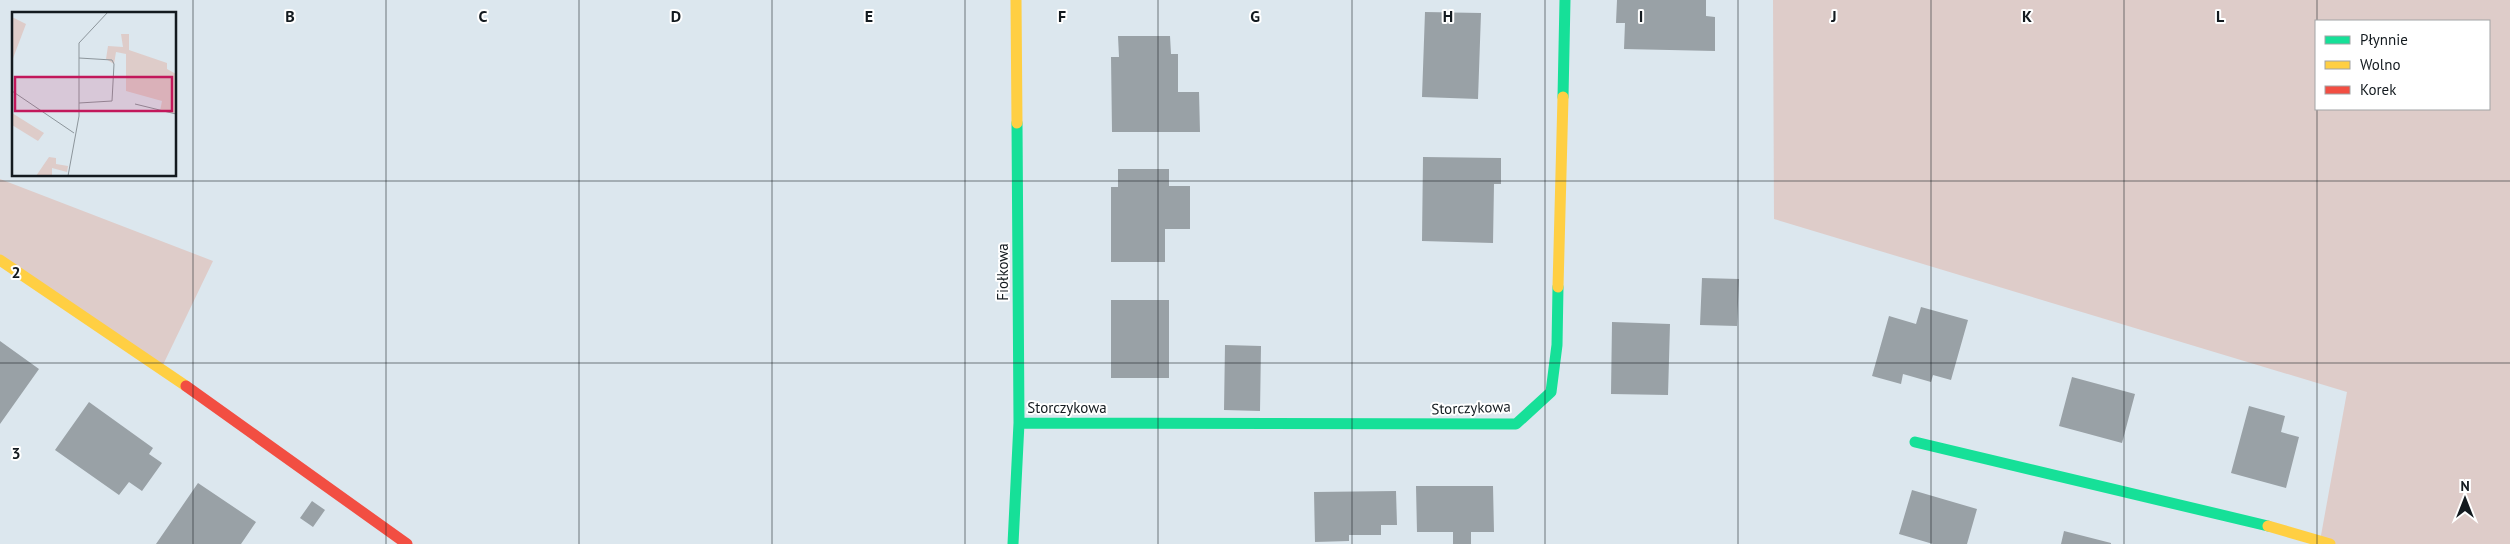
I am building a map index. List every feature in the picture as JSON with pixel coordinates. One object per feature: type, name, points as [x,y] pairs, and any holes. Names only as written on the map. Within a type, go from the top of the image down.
[{"type":"street","name":"Fiołkowa","points":[[1013,544],[1019,423],[1016,0]]},
{"type":"street","name":"Storczykowa","points":[[1019,423],[1516,424],[1551,392],[1557,345],[1566,0]]},
{"type":"street","points":[[0,260],[237,421],[407,544]]},
{"type":"street","points":[[1915,442],[2283,530],[2330,544]]},
{"type":"shaded area","points":[[1773,0],[2510,0],[2510,544],[2330,544],[2320,541],[2347,392],[1774,219]]},
{"type":"shaded area","points":[[0,179],[213,261],[161,369],[0,260]]},
{"type":"building","points":[[1617,0],[1706,0],[1706,16],[1715,17],[1715,51],[1624,49],[1625,23],[1616,23]]},
{"type":"building","points":[[1425,12],[1481,13],[1478,99],[1422,97]]},
{"type":"building","points":[[1118,36],[1170,36],[1171,54],[1178,54],[1178,92],[1199,92],[1200,132],[1112,132],[1111,57],[1119,57]]},
{"type":"building","points":[[1423,157],[1501,158],[1501,184],[1494,184],[1493,243],[1422,241]]},
{"type":"building","points":[[1118,169],[1169,169],[1169,186],[1190,186],[1190,229],[1165,229],[1165,262],[1111,262],[1111,187],[1118,187]]},
{"type":"building","points":[[1702,278],[1739,279],[1737,326],[1700,325]]},
{"type":"building","points":[[1111,300],[1169,300],[1169,378],[1111,378]]},
{"type":"building","points":[[1921,307],[1968,320],[1951,380],[1933,375],[1931,382],[1903,374],[1901,384],[1872,376],[1889,316],[1916,324]]},
{"type":"building","points":[[1612,322],[1670,324],[1668,395],[1611,394]]},
{"type":"building","points":[[0,341],[39,369],[0,424]]},
{"type":"building","points":[[1225,345],[1261,346],[1260,411],[1224,410]]},
{"type":"building","points":[[2072,377],[2135,394],[2122,443],[2059,426]]},
{"type":"building","points":[[89,402],[153,448],[149,454],[162,463],[142,491],[129,482],[119,495],[55,450]]},
{"type":"building","points":[[2249,406],[2285,416],[2281,432],[2299,437],[2286,488],[2231,473]]},
{"type":"building","points":[[198,483],[256,522],[241,544],[156,544]]},
{"type":"building","points":[[1416,486],[1493,486],[1494,532],[1471,532],[1471,544],[1453,544],[1453,532],[1417,532]]},
{"type":"building","points":[[1912,490],[1977,509],[1967,544],[1933,544],[1899,534]]},
{"type":"building","points":[[1396,491],[1397,525],[1381,525],[1381,535],[1349,535],[1349,541],[1315,542],[1314,492]]},
{"type":"building","points":[[312,501],[325,510],[313,527],[300,518]]},
{"type":"building","points":[[2064,531],[2111,543],[2111,544],[2061,544]]},
{"type":"traffic: fast","points":[[1563,97],[1565,0]]},
{"type":"traffic: fast","points":[[1013,544],[1019,423],[1017,123]]},
{"type":"traffic: fast","points":[[1019,423],[1516,424],[1551,392],[1557,345],[1558,287]]},
{"type":"traffic: fast","points":[[1915,442],[2268,526]]},
{"type":"traffic: slow","points":[[1016,0],[1017,123]]},
{"type":"traffic: slow","points":[[1558,287],[1563,97]]},
{"type":"traffic: slow","points":[[0,260],[186,386]]},
{"type":"traffic: slow","points":[[2268,526],[2330,544]]},
{"type":"traffic: jam","points":[[186,386],[407,544]]}]
